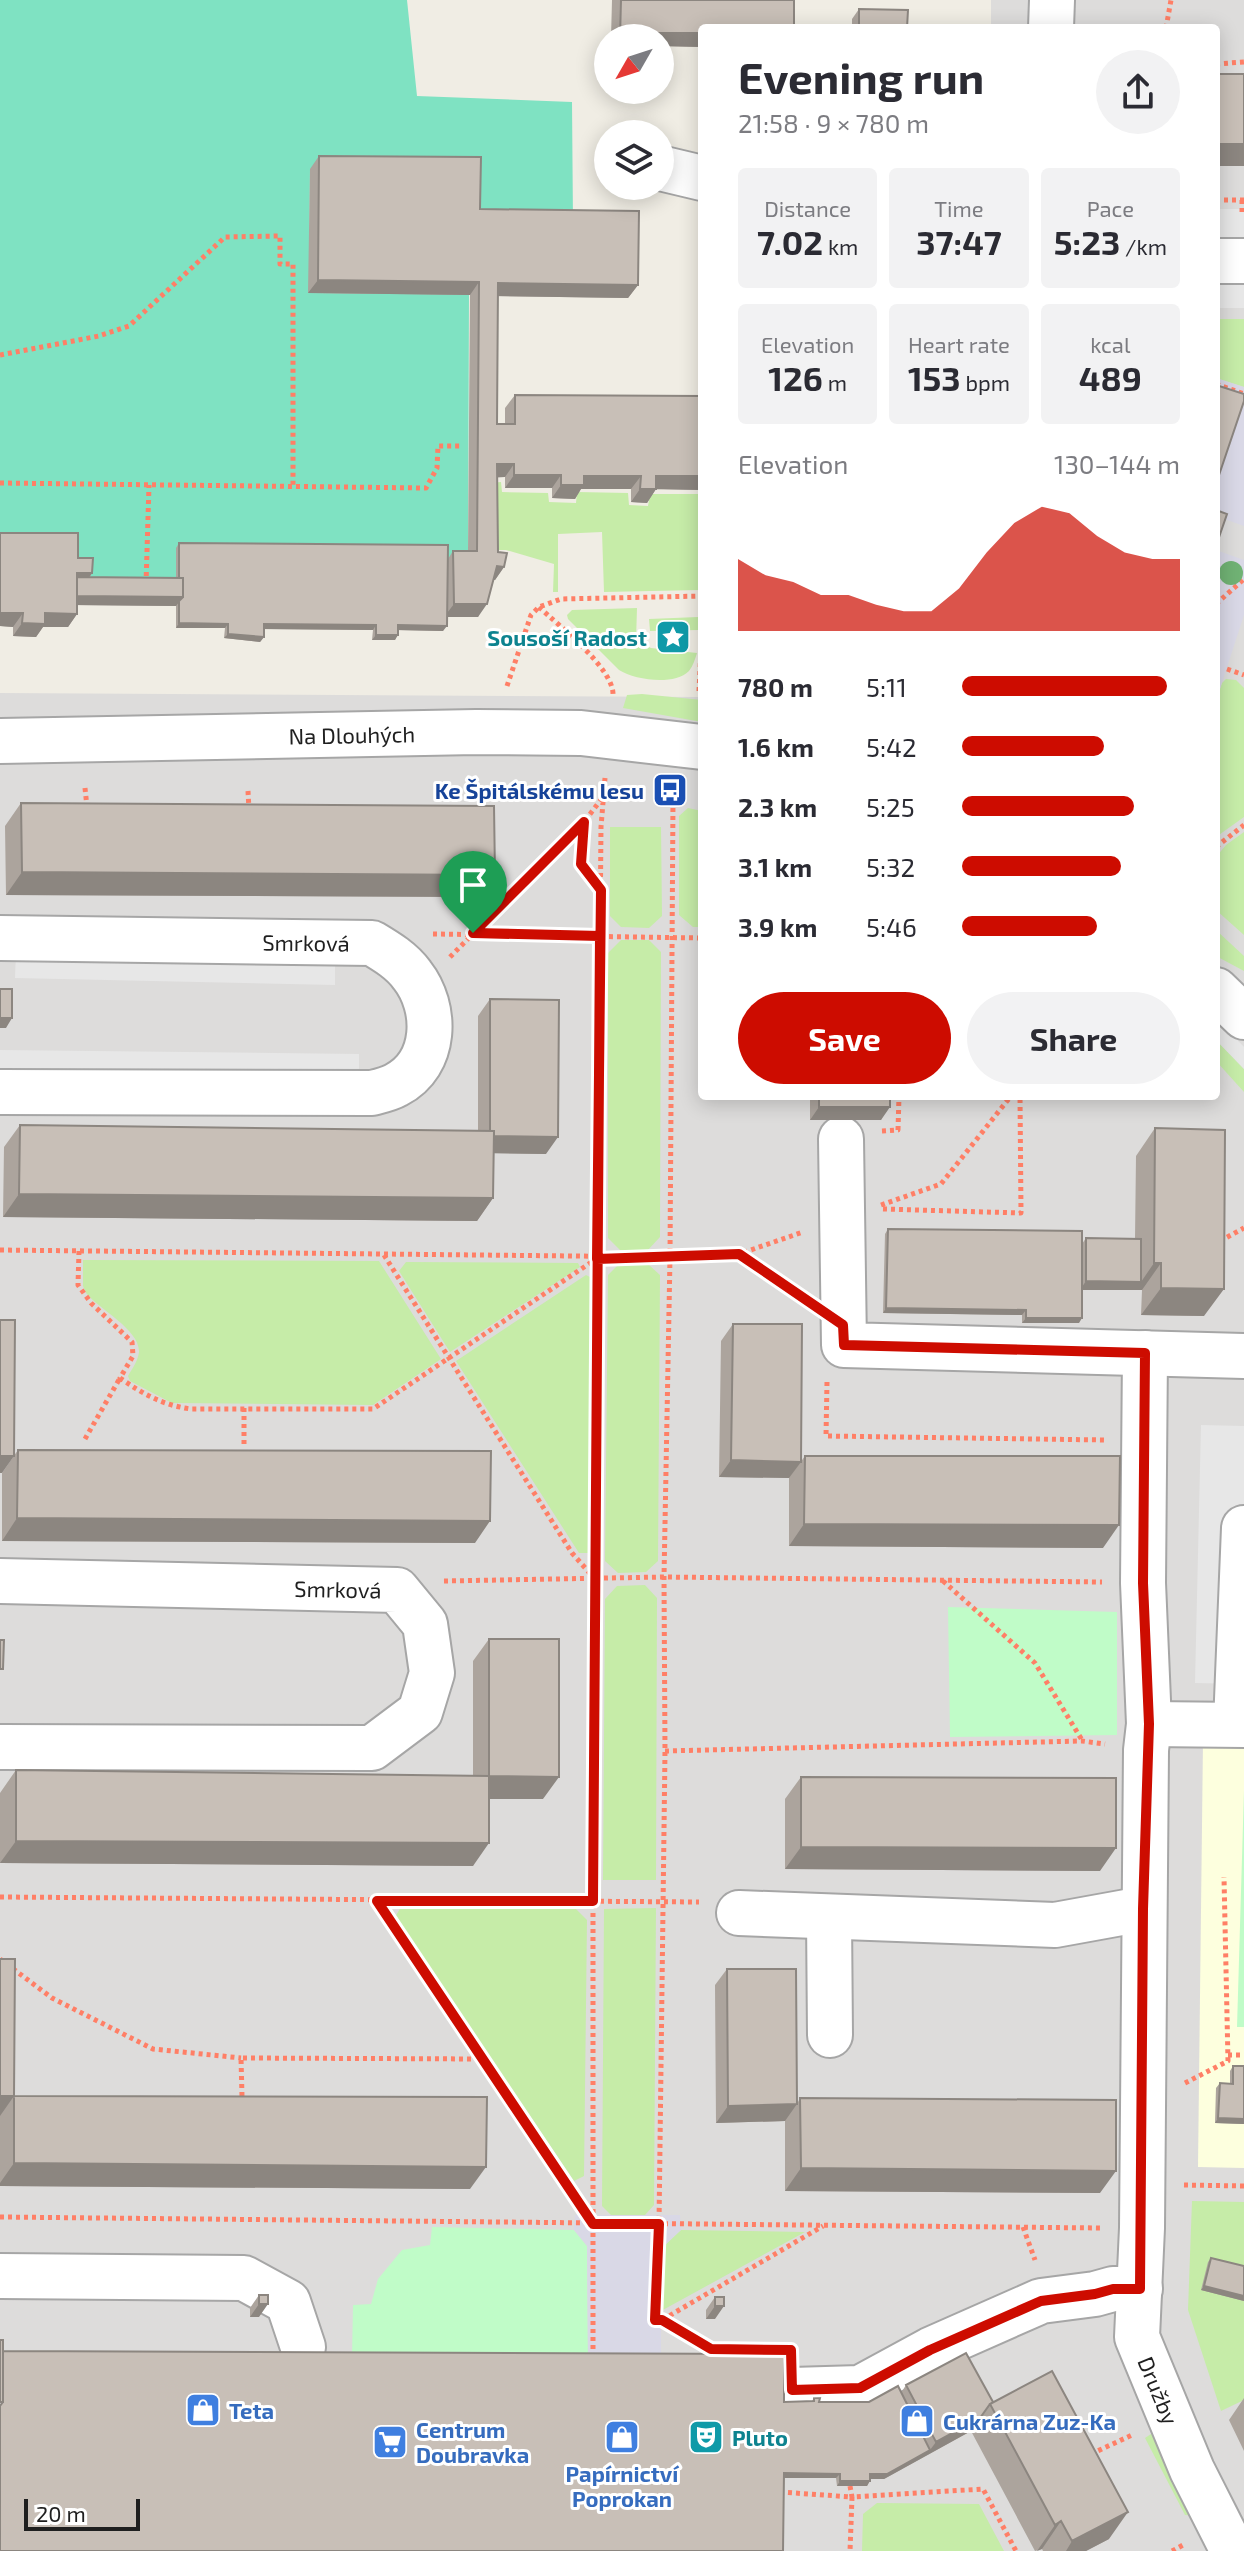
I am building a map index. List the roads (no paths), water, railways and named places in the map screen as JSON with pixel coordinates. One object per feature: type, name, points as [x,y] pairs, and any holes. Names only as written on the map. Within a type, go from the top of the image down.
[{"type":"street","points":[[1051,24],[1052,0]]},
{"type":"street","points":[[674,171],[698,177]]},
{"type":"street","points":[[1220,261],[1244,261]]},
{"type":"street","name":"Na Dlouhých","points":[[0,741],[476,732],[581,733],[698,747]]},
{"type":"street","name":"Smrková","points":[[0,938],[372,943],[397,959],[412,975],[421,989],[431,1017],[428,1044],[416,1069],[396,1085],[372,1093],[0,1092]]},
{"type":"street","points":[[841,1139],[838,1348],[1244,1356]]},
{"type":"street","name":"Družby","points":[[1145,1353],[1143,1583],[1147,1737],[1142,2228],[1137,2337],[1192,2470],[1233,2551]]},
{"type":"street","points":[[1147,1737],[1240,1724],[1244,1528]]},
{"type":"street","name":"Smrková","points":[[0,1581],[397,1590],[425,1624],[432,1673],[420,1712],[372,1748],[0,1747]]},
{"type":"street","points":[[739,1913],[1055,1925],[1143,1909]]},
{"type":"street","points":[[829,1917],[830,2035]]},
{"type":"street","points":[[0,2276],[244,2278],[288,2302],[303,2347]]},
{"type":"street","points":[[792,2390],[860,2388],[930,2350],[1041,2301],[1113,2289],[1140,2289]]},
{"type":"place","name":"Sousoší Radost","points":[[673,637]]},
{"type":"place","name":"Ke Špitálskému lesu","points":[[670,790]]},
{"type":"place","name":"Teta","points":[[203,2410]]},
{"type":"place","name":"Cukrárna Zuz-Ka","points":[[917,2421]]},
{"type":"place","name":"Papírnictví Poprokan","points":[[622,2437]]},
{"type":"place","name":"Pluto","points":[[706,2437]]},
{"type":"place","name":"Centrum Doubravka","points":[[390,2442]]}]
